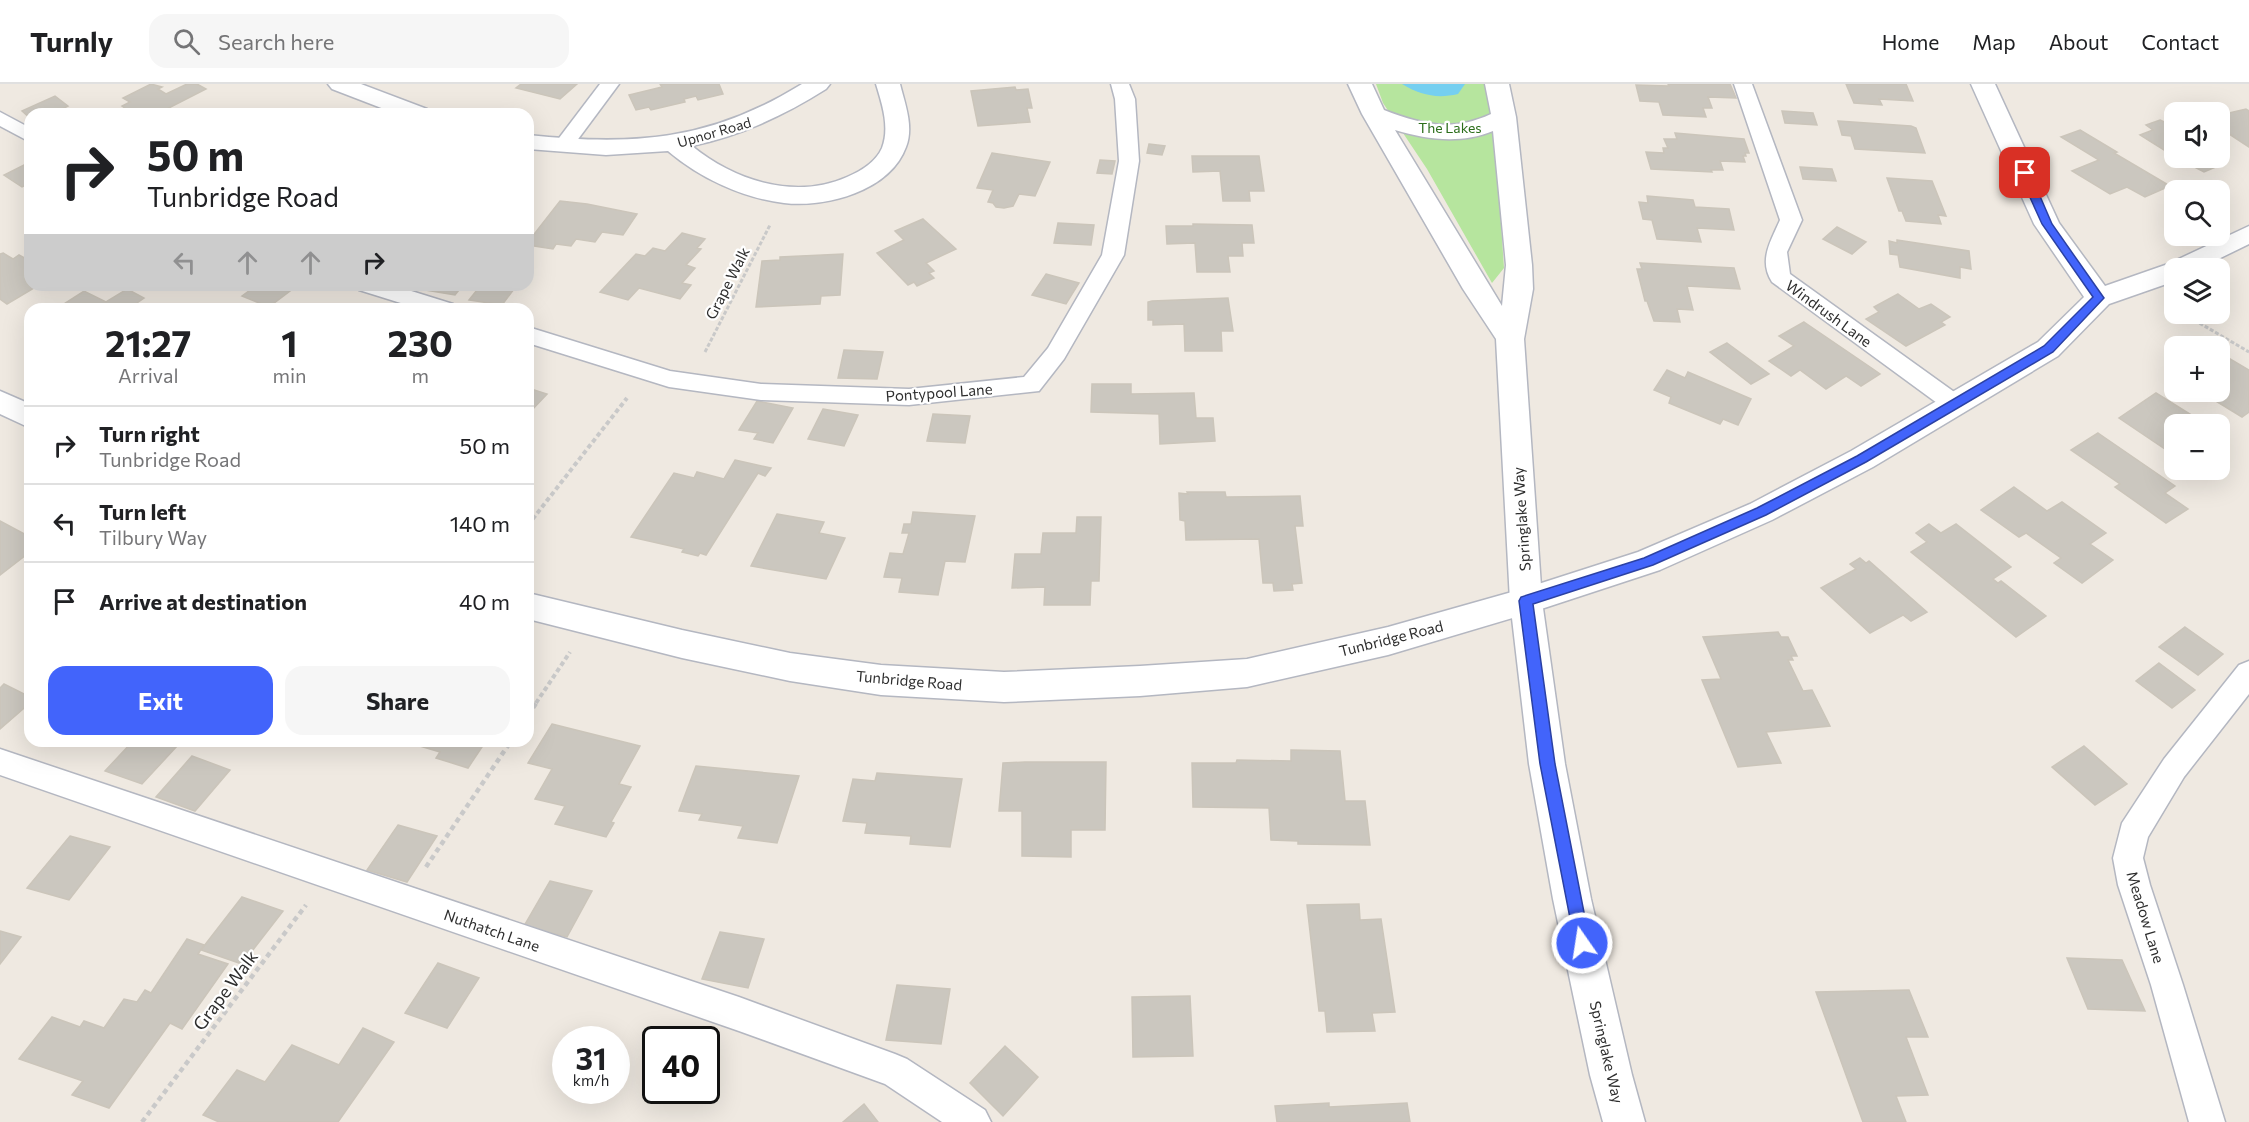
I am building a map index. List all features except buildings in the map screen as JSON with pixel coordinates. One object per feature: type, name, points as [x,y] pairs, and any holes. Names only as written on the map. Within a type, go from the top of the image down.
[{"type":"street","points":[[340,84],[403,108]]},
{"type":"street","name":"Upnor Road","points":[[534,143],[600,148],[675,144],[712,135],[775,112],[818,84]]},
{"type":"street","points":[[675,144],[702,166],[765,191],[785,196],[806,196],[831,192],[852,185],[884,164],[893,150],[897,135],[897,119],[888,84]]},
{"type":"street","name":"Springlake Way","points":[[1360,84],[1374,114],[1477,289],[1510,339]]},
{"type":"street","name":"Springlake Way","points":[[1497,84],[1504,117],[1519,277],[1510,339],[1526,601],[1548,764],[1572,899],[1611,1076],[1624,1122]]},
{"type":"street","points":[[1983,84],[2047,224],[2099,298]]},
{"type":"street","points":[[1374,114],[1406,127],[1432,131],[1476,130],[1504,117]]},
{"type":"street","points":[[2200,258],[2249,234]]},
{"type":"street","name":"Tunbridge Road","points":[[534,608],[682,644],[790,667],[881,680],[1004,687],[1140,681],[1247,672],[1388,640],[1526,601],[1649,561],[1761,512],[1862,459],[2049,349],[2099,298],[2164,275]]},
{"type":"street","points":[[0,401],[24,414]]},
{"type":"lane","points":[[563,146],[610,84]]},
{"type":"lane","name":"Pontypool Lane","points":[[534,337],[647,372],[689,382],[761,392],[909,396],[1032,385],[1056,353],[1113,255],[1130,161],[1125,99],[1120,84]]},
{"type":"lane","name":"Windrush Lane","points":[[1743,84],[1791,220],[1776,252],[1780,277],[1956,405]]},
{"type":"lane","points":[[0,118],[24,132]]},
{"type":"lane","points":[[386,291],[426,303]]},
{"type":"lane","name":"Meadow Lane","points":[[2207,1122],[2167,985],[2134,885],[2128,858],[2133,833],[2174,768],[2249,673]]},
{"type":"lane","name":"Nuthatch Lane","points":[[0,762],[739,1014],[895,1071],[973,1122]]},
{"type":"path","name":"Grape Walk","points":[[689,382],[785,196]]},
{"type":"path","points":[[2201,324],[2249,352]]},
{"type":"path","points":[[534,517],[647,372]]},
{"type":"path","points":[[534,706],[591,622]]},
{"type":"path","points":[[404,900],[507,747]]},
{"type":"path","name":"Grape Walk","points":[[142,1122],[329,874]]},
{"type":"green space","name":"The Lakes","points":[[1376,84],[1485,84],[1495,134],[1504,268],[1492,283],[1427,169],[1383,103]]},
{"type":"water","points":[[1402,84],[1465,84],[1458,94],[1436,96],[1415,91]]},
{"type":"route","points":[[1582,943],[1548,764],[1526,601],[1649,561],[1761,512],[1862,459],[2049,349],[2099,298],[2047,224],[2025,173]]}]
